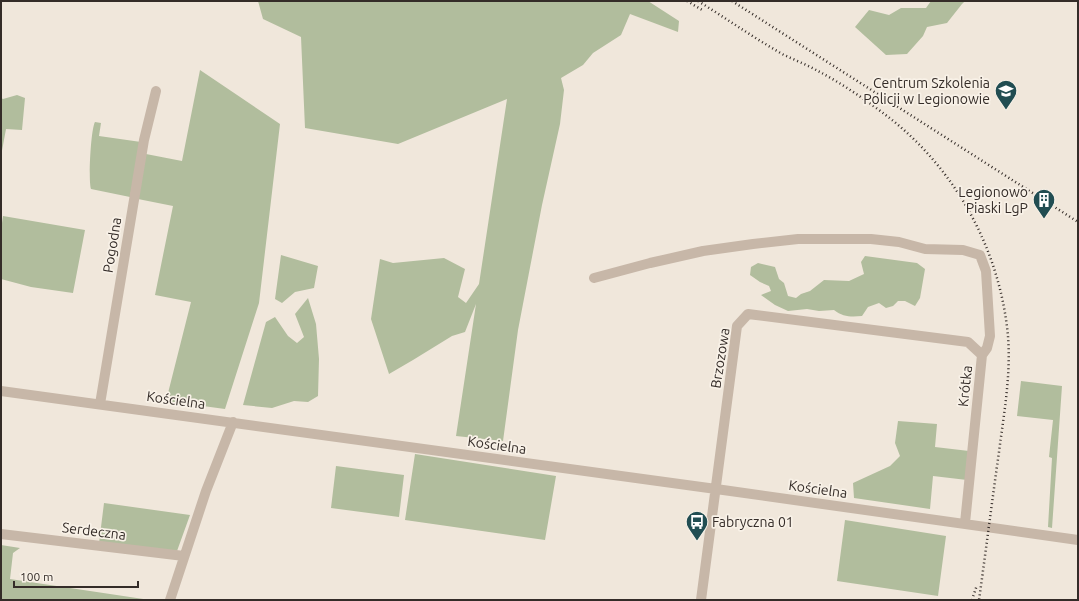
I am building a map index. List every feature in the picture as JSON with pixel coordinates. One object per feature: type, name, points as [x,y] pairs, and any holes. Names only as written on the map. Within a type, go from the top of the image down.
[{"type":"street","name":"Pogodna","points":[[100,404],[144,140],[156,91]]},
{"type":"street","name":"Krótka","points":[[594,278],[703,251],[798,239],[871,239],[899,242],[925,249],[963,250],[980,255],[986,271],[990,336],[987,348],[982,355],[965,523]]},
{"type":"street","name":"Brzozowa","points":[[716,489],[737,326],[748,314],[968,342],[982,355]]},
{"type":"street","name":"Kościelna","points":[[1,391],[989,526],[1078,540]]},
{"type":"street","points":[[170,600],[206,491],[233,422]]},
{"type":"street","points":[[701,600],[716,489]]},
{"type":"street","name":"Serdeczna","points":[[1,534],[184,556]]},
{"type":"green space","points":[[258,1],[648,1],[679,21],[678,32],[630,14],[621,35],[593,53],[583,65],[561,78],[564,90],[560,124],[542,205],[518,330],[503,441],[456,436],[476,304],[465,332],[452,336],[389,374],[371,319],[380,259],[393,263],[444,258],[465,269],[458,297],[466,303],[479,284],[507,99],[398,144],[305,128],[301,37],[263,19]]},
{"type":"green space","points":[[931,1],[965,1],[947,23],[927,27],[923,36],[907,54],[886,55],[855,27],[869,10],[889,15],[901,8],[926,8]]},
{"type":"green space","points":[[200,70],[280,124],[259,303],[225,409],[166,401],[191,302],[155,295],[173,206],[138,199],[146,154],[182,161]]},
{"type":"green space","points":[[17,95],[25,98],[22,130],[6,129],[1,156],[1,98],[3,99]]},
{"type":"green space","points":[[95,122],[101,123],[99,136],[141,142],[130,197],[91,189],[90,154]]},
{"type":"green space","points":[[3,216],[85,230],[73,293],[31,287],[1,279],[1,230]]},
{"type":"green space","points":[[281,255],[318,266],[314,288],[295,292],[282,303],[275,299]]},
{"type":"green space","points":[[865,256],[917,263],[925,269],[920,298],[915,306],[905,301],[898,301],[893,306],[886,308],[879,303],[868,307],[862,316],[847,316],[834,310],[819,311],[807,309],[788,311],[775,305],[761,295],[771,291],[769,286],[750,275],[751,267],[758,263],[775,267],[779,279],[784,283],[788,296],[796,298],[801,294],[810,291],[824,280],[849,281],[864,274],[861,262]]},
{"type":"green space","points":[[308,298],[316,324],[319,359],[318,396],[308,402],[294,401],[272,408],[243,405],[266,322],[275,317],[288,336],[297,343],[304,337],[295,314]]},
{"type":"green space","points":[[1021,381],[1062,386],[1052,528],[1048,527],[1052,458],[1049,457],[1053,420],[1017,416]]},
{"type":"green space","points":[[898,421],[937,424],[935,447],[969,451],[967,480],[933,476],[930,509],[854,498],[853,483],[890,466],[900,456],[895,443]]},
{"type":"green space","points":[[415,454],[556,476],[545,540],[405,520]]},
{"type":"green space","points":[[336,466],[404,475],[399,517],[331,508]]},
{"type":"green space","points":[[104,503],[190,515],[177,551],[99,543]]},
{"type":"green space","points":[[845,520],[946,536],[938,596],[837,581]]},
{"type":"green space","points":[[1,545],[20,548],[13,553],[10,579],[150,600],[1,600]]},
{"type":"railway","points":[[687,1],[704,11]]},
{"type":"railway","points":[[698,1],[784,55],[836,81],[887,116],[912,137],[934,161],[953,186],[970,214],[984,243],[995,273],[1003,304],[1008,336],[1009,365],[1005,408],[979,600]]},
{"type":"railway","points":[[732,1],[1078,222]]},
{"type":"railway","points":[[972,600],[977,585]]},
{"type":"place","name":"Centrum Szkolenia Policji w Legionowie","points":[[1006,110]]},
{"type":"place","name":"Legionowo Piaski LgP","points":[[1044,220]]},
{"type":"place","name":"Fabryczna 01","points":[[697,542]]}]
